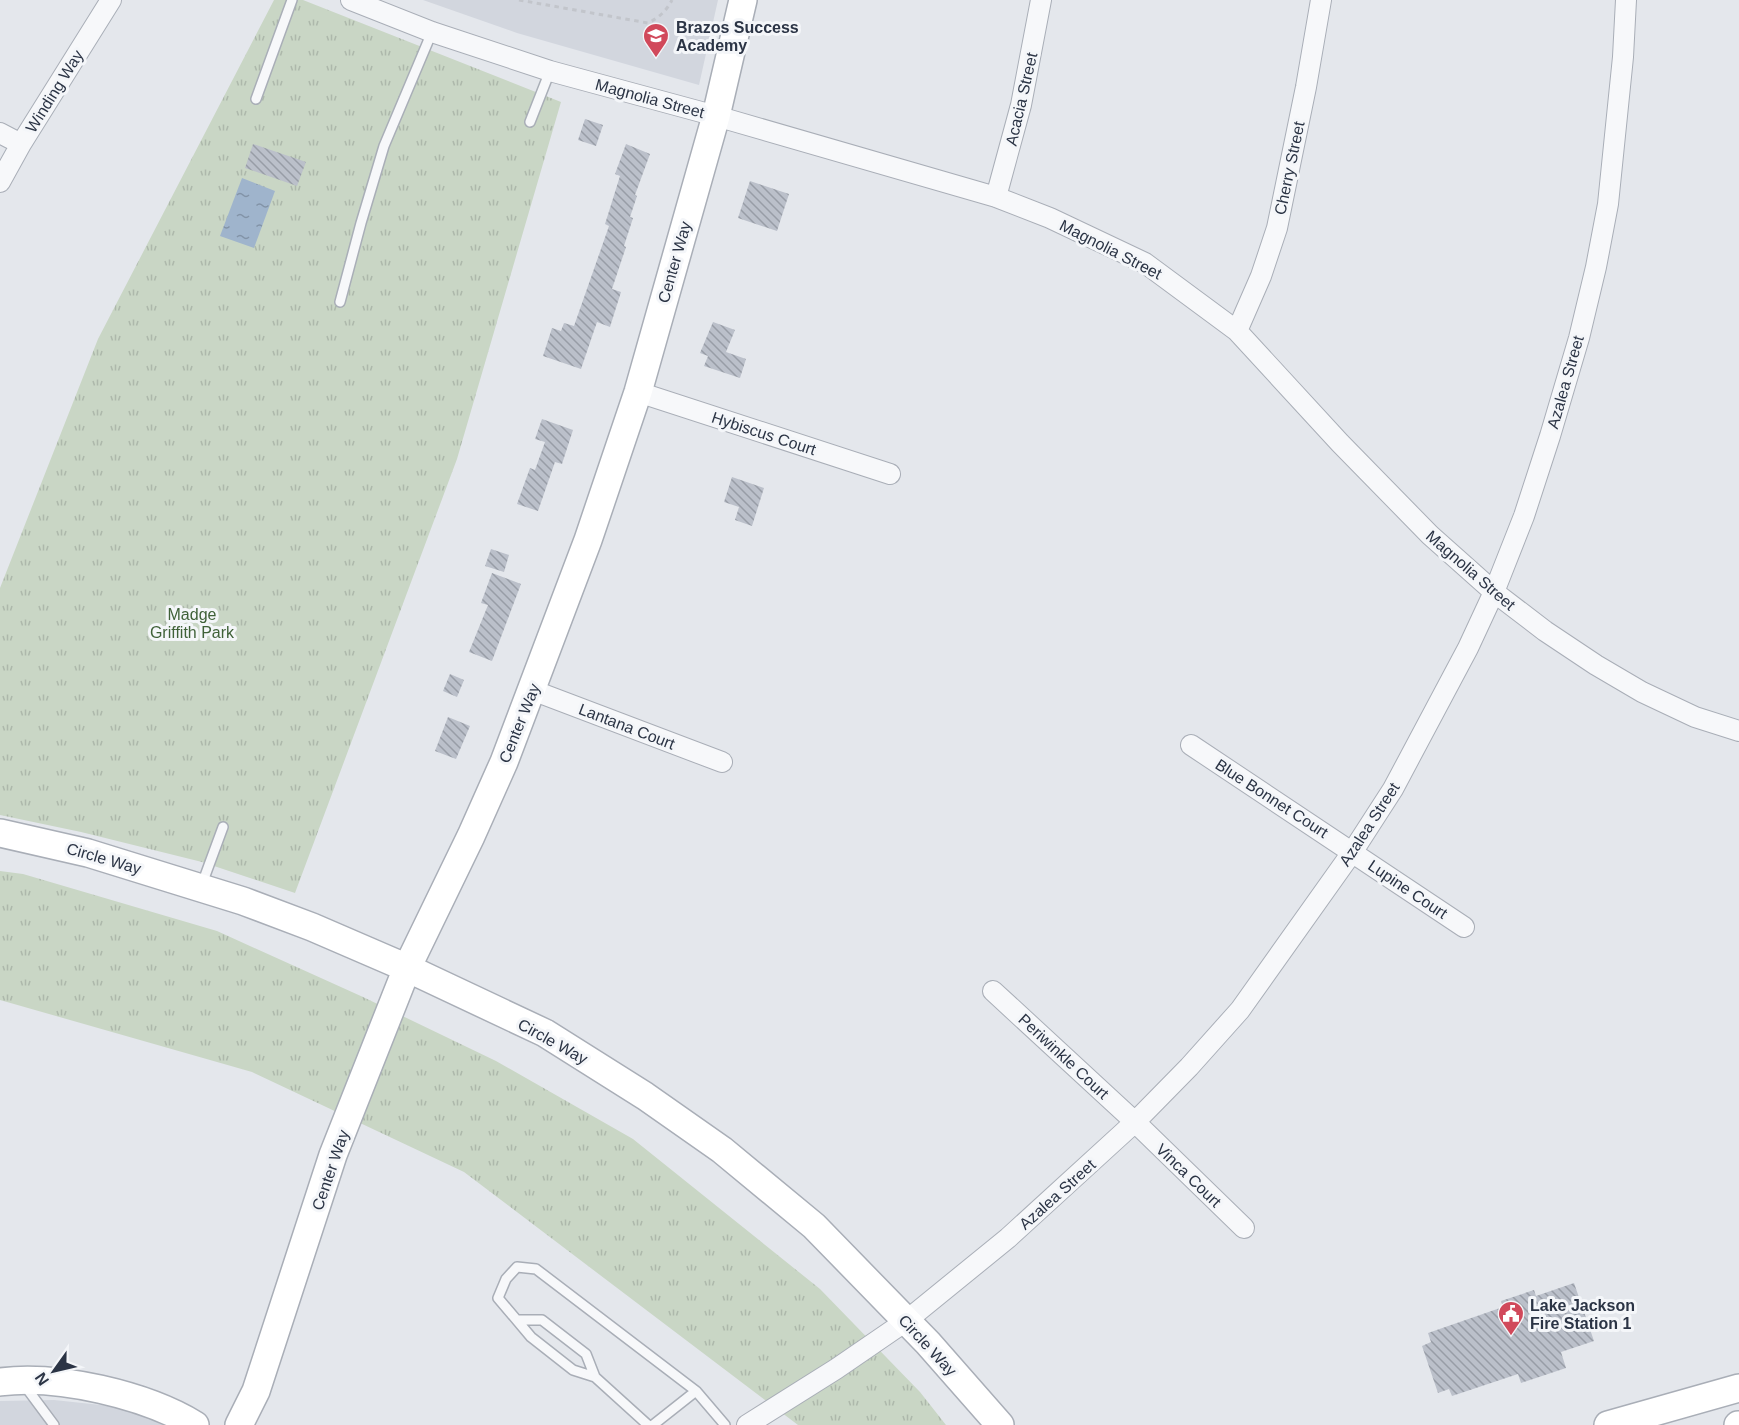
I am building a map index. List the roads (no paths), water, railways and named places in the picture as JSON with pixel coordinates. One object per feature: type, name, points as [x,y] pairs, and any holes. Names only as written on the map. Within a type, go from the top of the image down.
[{"type":"street","name":"Winding Way","points":[[0,182],[21,144],[111,0]]},
{"type":"street","name":"Magnolia Street","points":[[351,0],[432,32],[550,71],[716,116],[996,197],[1050,218],[1145,263],[1237,331],[1340,443],[1430,535],[1494,592],[1545,631],[1642,692],[1695,717],[1739,731]]},
{"type":"street","name":"Center Way","points":[[239,1425],[256,1391],[333,1155],[407,968],[504,762],[588,540],[638,392],[716,116],[742,0]]},
{"type":"street","name":"Acacia Street","points":[[996,197],[1021,105],[1041,0]]},
{"type":"street","name":"Cherry Street","points":[[1237,331],[1261,276],[1276,228],[1306,87],[1321,0]]},
{"type":"street","name":"Azalea Street","points":[[747,1425],[836,1370],[906,1321],[1008,1238],[1135,1122],[1240,1010],[1353,851],[1393,789],[1468,648],[1494,592],[1524,516],[1575,349],[1596,267],[1608,204],[1623,57],[1626,0]]},
{"type":"street","points":[[0,133],[21,144]]},
{"type":"street","name":"Hybiscus Court","points":[[638,392],[890,474]]},
{"type":"street","name":"Lantana Court","points":[[532,690],[722,762]]},
{"type":"street","name":"Blue Bonnet Court","points":[[1191,745],[1353,851]]},
{"type":"street","name":"Circle Way","points":[[0,833],[88,853],[201,887],[312,927],[407,968],[545,1033],[645,1096],[712,1143],[814,1226],[928,1342],[1000,1425]]},
{"type":"street","name":"Lupine Court","points":[[1353,851],[1464,927]]},
{"type":"street","name":"Periwinkle Court","points":[[993,991],[1135,1122]]},
{"type":"street","name":"Vinca Court","points":[[1135,1122],[1244,1228]]},
{"type":"street","points":[[10,1381],[70,1383],[121,1395],[181,1417],[195,1425]]},
{"type":"street","points":[[1609,1425],[1676,1415],[1739,1388]]},
{"type":"lane","points":[[256,99],[292,0]]},
{"type":"lane","points":[[340,302],[384,146],[432,32]]},
{"type":"lane","points":[[530,122],[550,71]]},
{"type":"lane","points":[[201,887],[223,827]]},
{"type":"lane","points":[[648,1425],[595,1377],[573,1370],[531,1337],[498,1298],[506,1280],[517,1267],[536,1269],[696,1391],[725,1425]]},
{"type":"lane","points":[[518,1320],[542,1320],[586,1354],[595,1377]]},
{"type":"lane","points":[[10,1381],[54,1425]]},
{"type":"lane","points":[[653,1425],[696,1391]]},
{"type":"water","points":[[242,178],[275,191],[254,248],[220,236]]},
{"type":"place","name":"Brazos Success Academy","points":[[656,59]]},
{"type":"place","name":"Lake Jackson Fire Station 1","points":[[1511,1337]]},
{"type":"park label","name":"Madge Griffith Park","points":[[192,623]]}]
